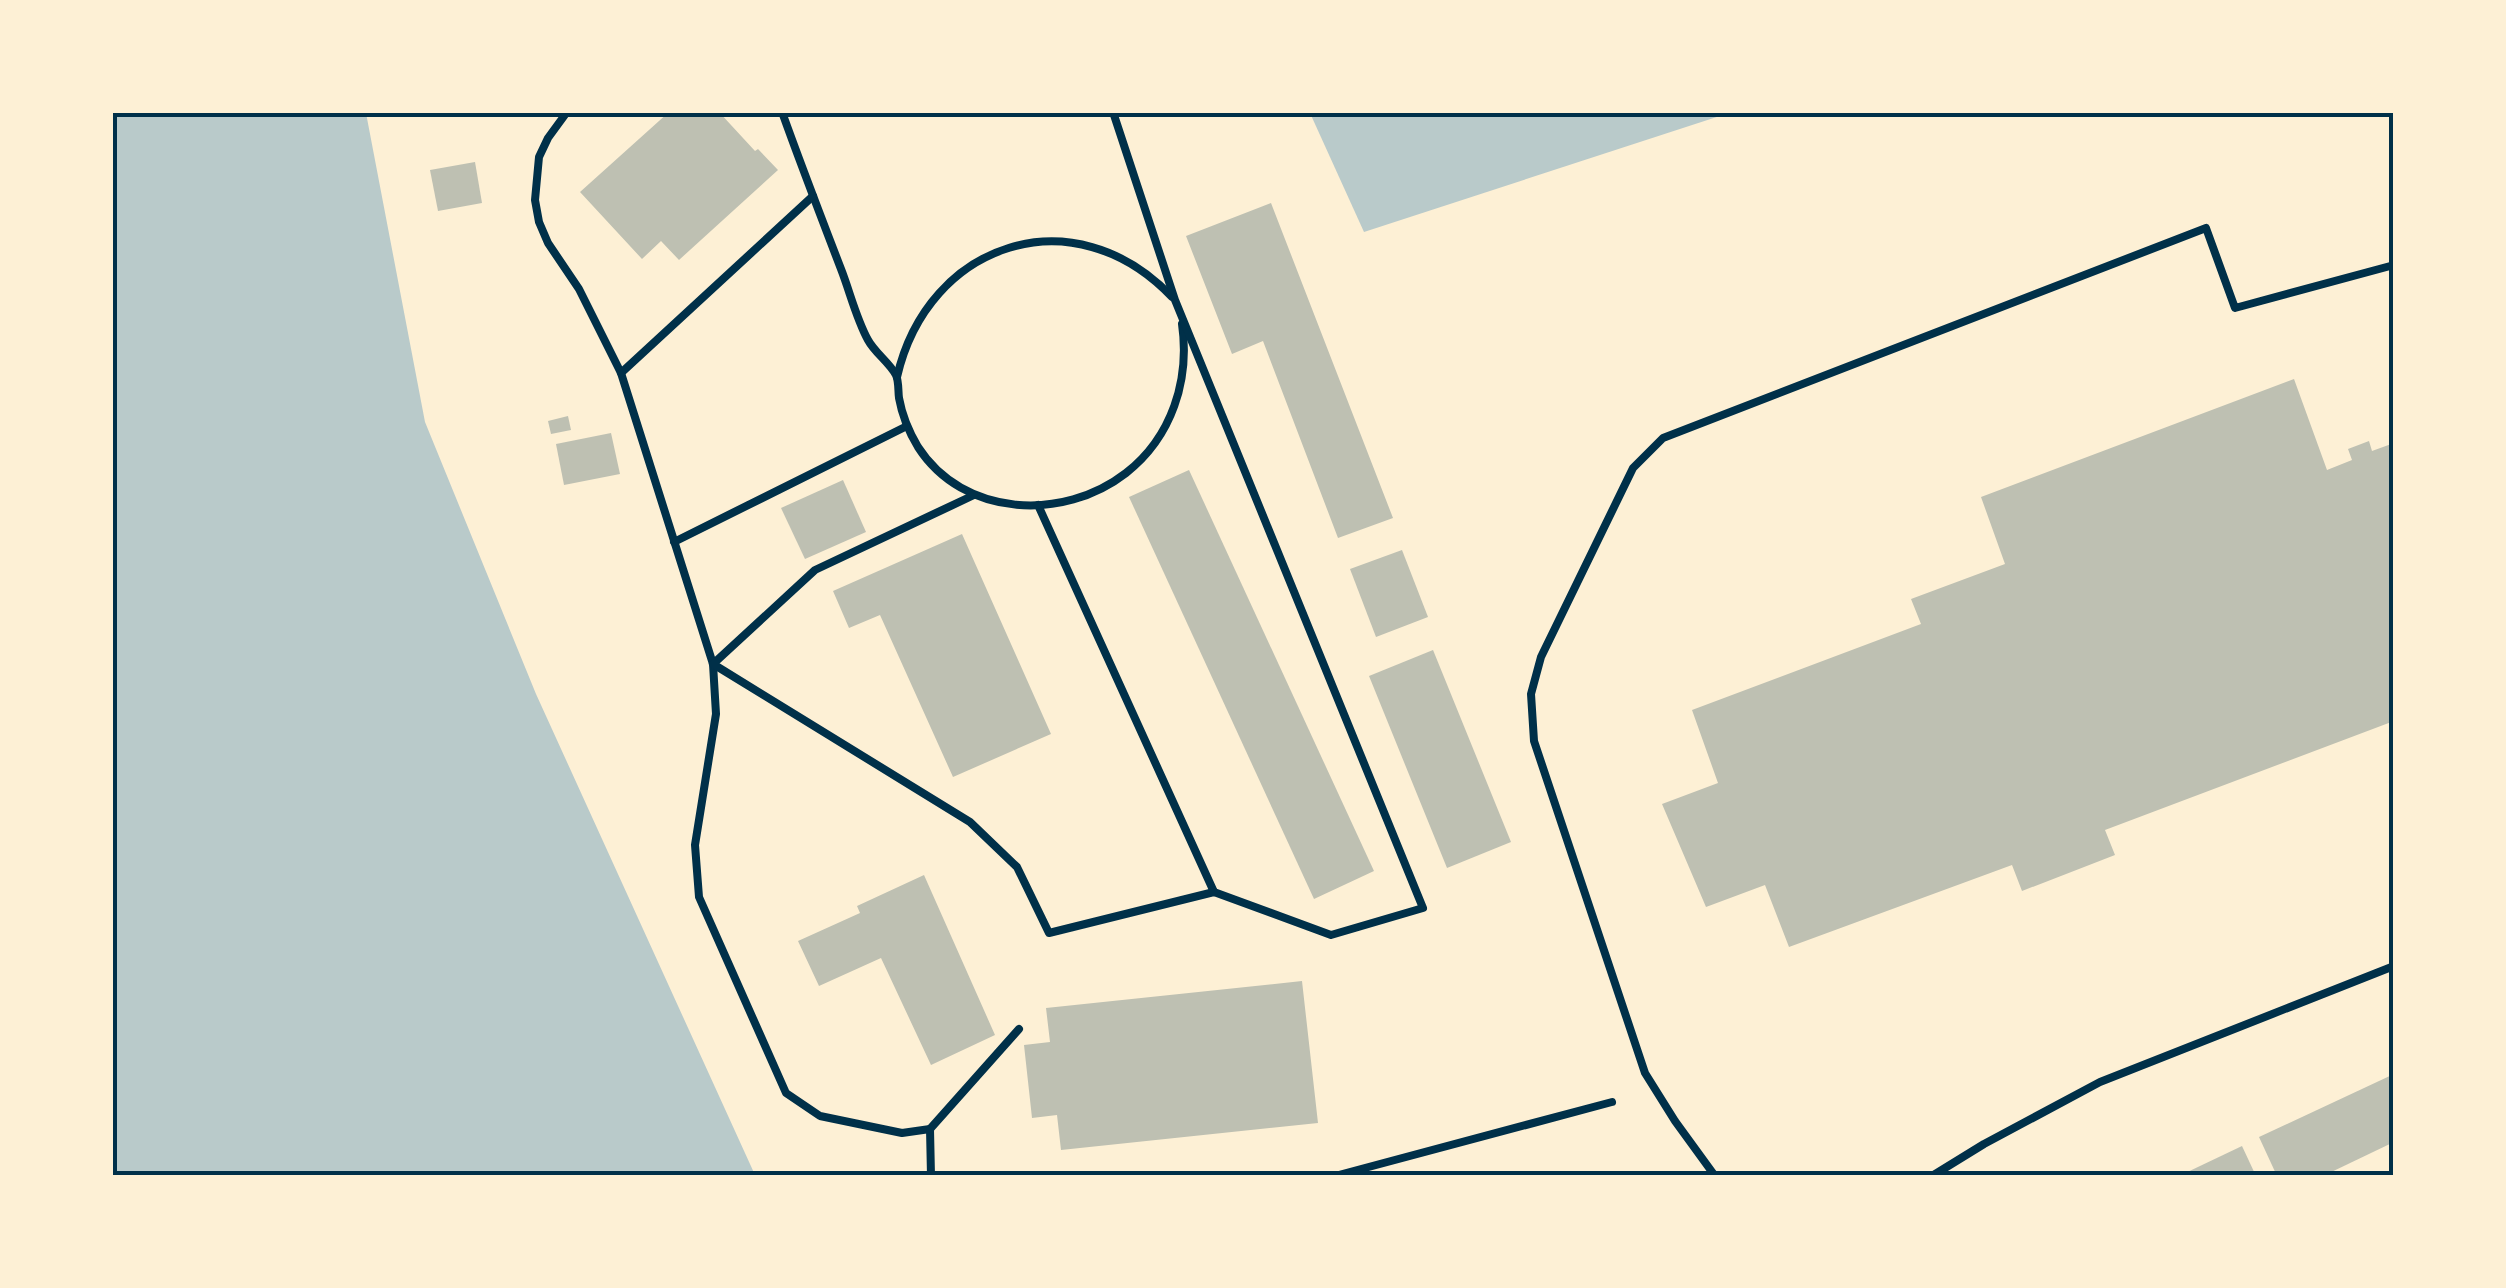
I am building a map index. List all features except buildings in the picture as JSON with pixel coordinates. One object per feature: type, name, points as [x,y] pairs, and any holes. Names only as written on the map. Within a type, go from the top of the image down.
[{"type":"lane","points":[[567,112],[540,157],[535,200],[539,222],[548,243],[579,289],[621,373],[713,664],[716,714],[695,845],[699,897],[786,1093],[820,1116],[902,1133],[930,1129],[1019,1029]]},
{"type":"lane","points":[[782,112],[868,340],[897,377],[906,426],[934,467],[974,495],[1006,504],[1038,505],[1085,496],[1107,486],[1136,464],[1163,432],[1182,381],[1182,326],[1113,112]]},
{"type":"lane","points":[[621,373],[813,196]]},
{"type":"lane","points":[[1715,1176],[1645,1073],[1534,741],[1531,694],[1541,657],[1633,468],[1662,438],[2206,228],[2236,308],[2394,265]]},
{"type":"lane","points":[[713,664],[970,822],[1017,867],[1049,933],[1214,892],[1331,935],[1423,908],[1174,300],[1155,280],[1106,251],[1078,244],[1022,245],[983,259],[948,282],[914,325],[897,377]]},
{"type":"lane","points":[[674,542],[906,426]]},
{"type":"lane","points":[[713,664],[815,570],[974,495]]},
{"type":"lane","points":[[1038,505],[1214,892]]},
{"type":"lane","points":[[1932,1176],[2100,1082],[2394,966]]},
{"type":"lane","points":[[1335,1176],[1612,1102]]},
{"type":"lane","points":[[930,1129],[931,1176]]},
{"type":"shaded area","points":[[112,113],[366,113],[425,422],[536,694],[755,1175],[113,1175]]},
{"type":"shaded area","points":[[1310,113],[1729,113],[1364,232]]}]
